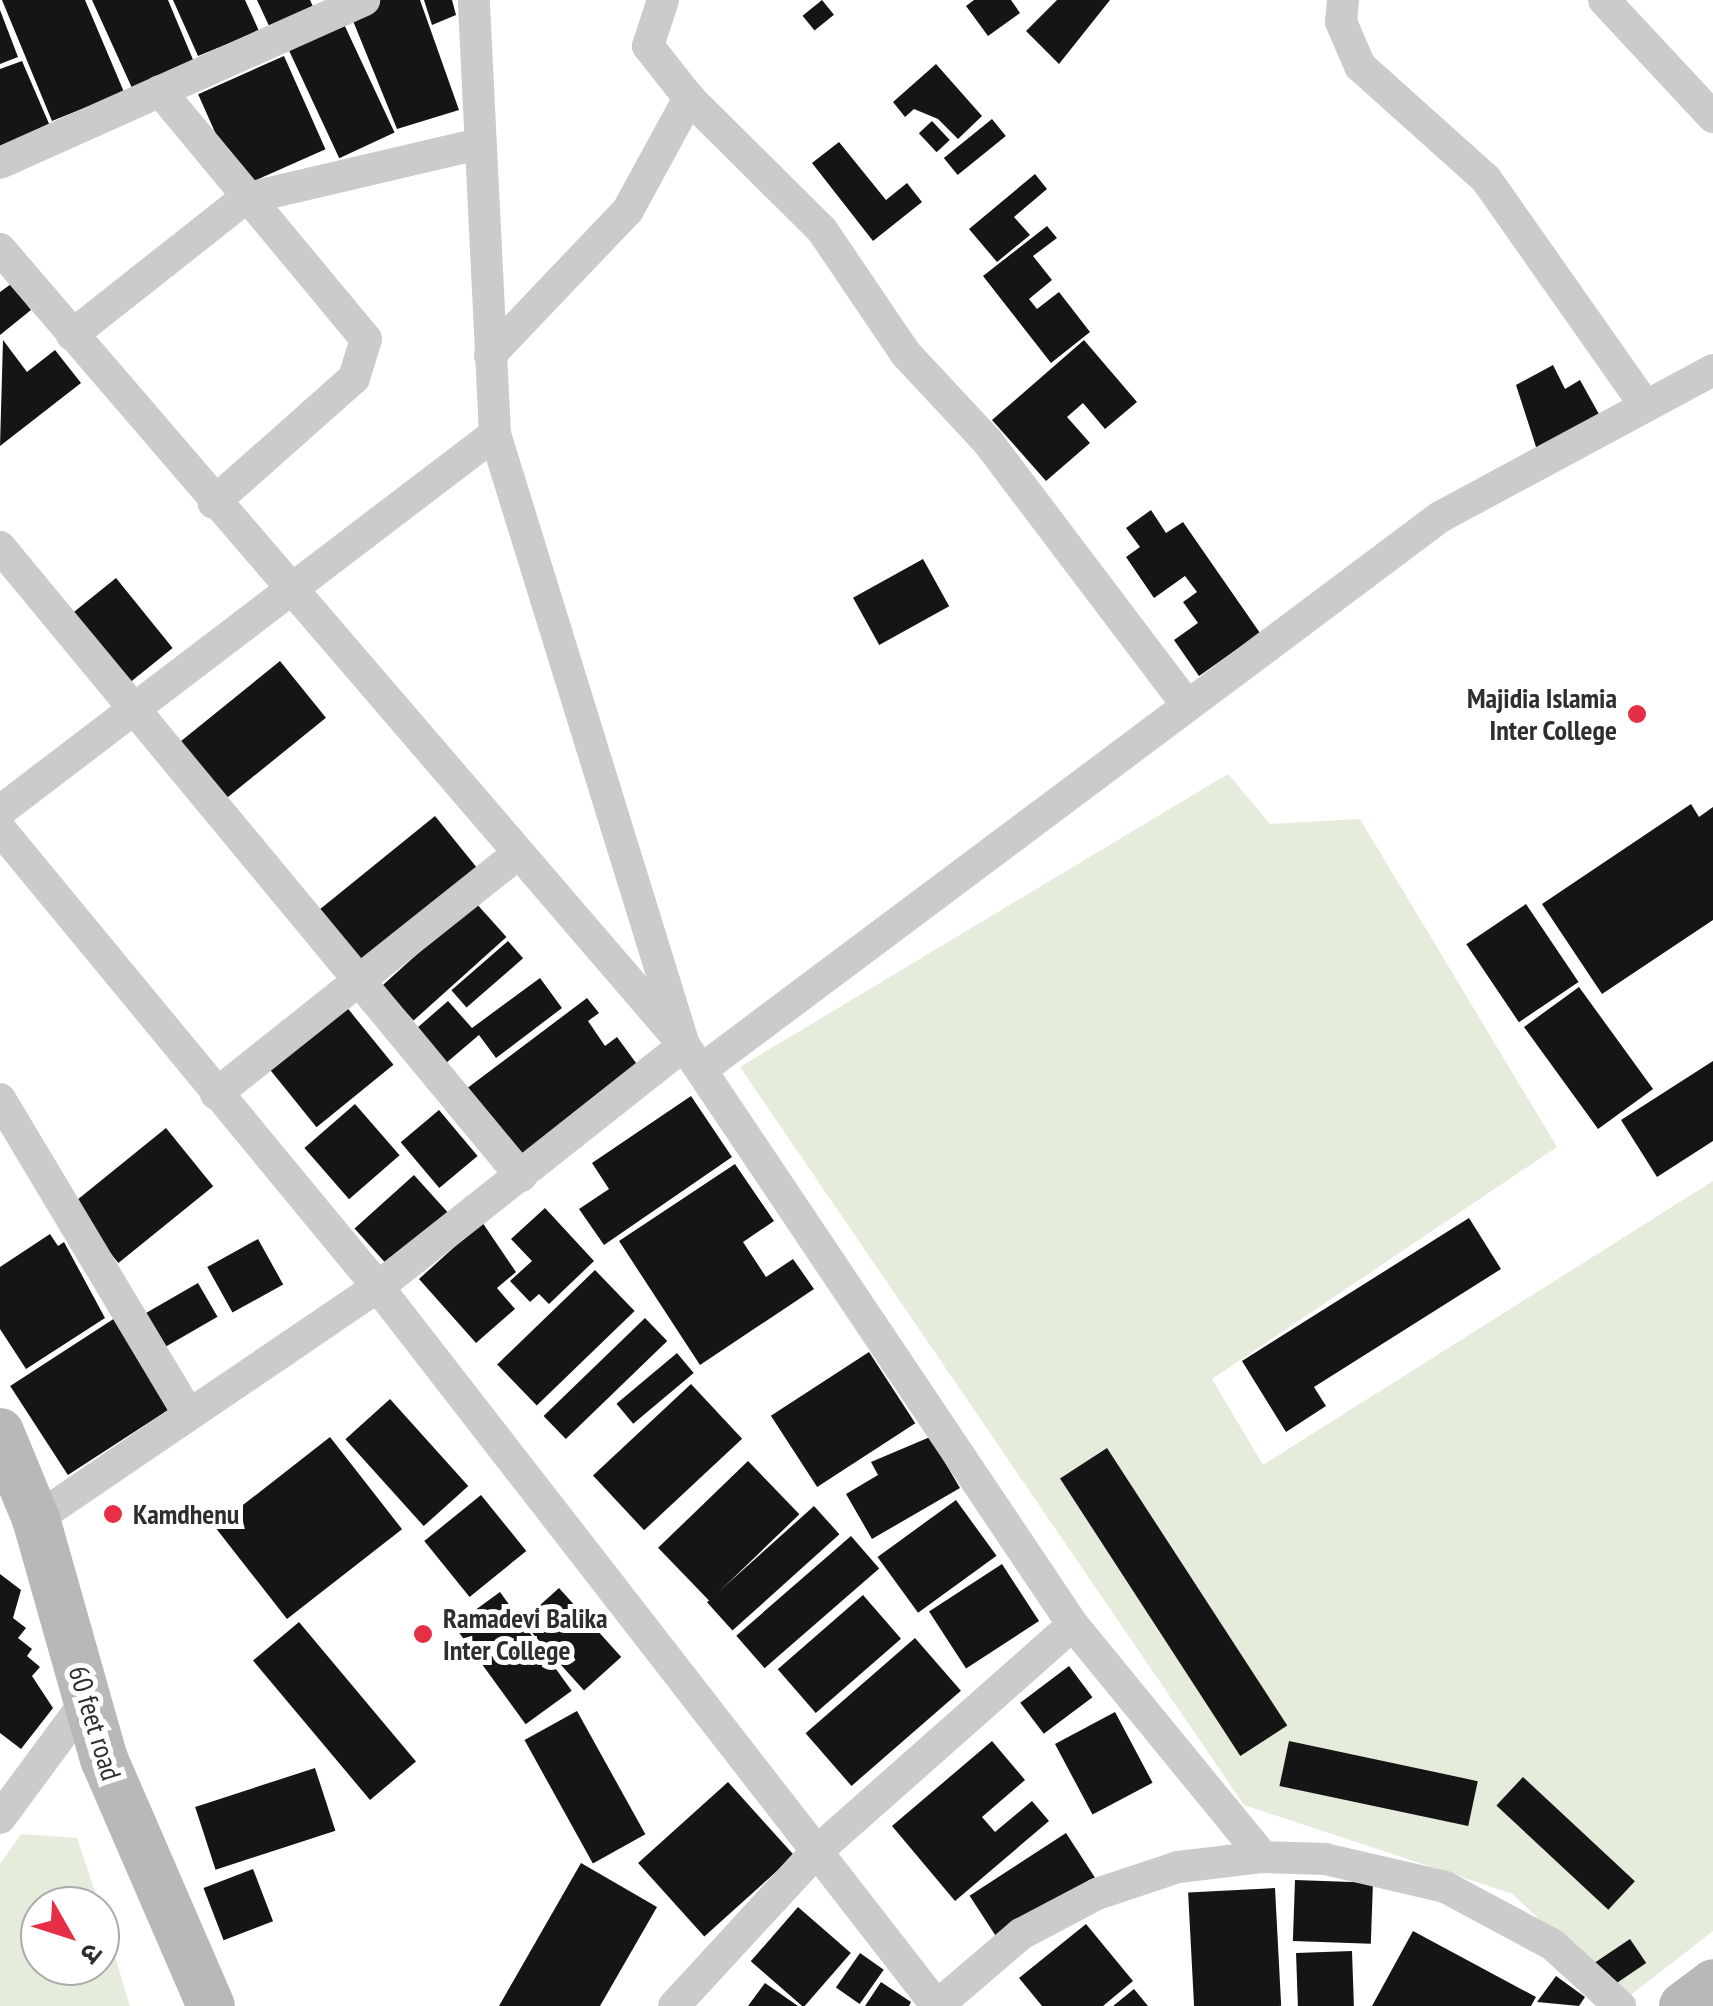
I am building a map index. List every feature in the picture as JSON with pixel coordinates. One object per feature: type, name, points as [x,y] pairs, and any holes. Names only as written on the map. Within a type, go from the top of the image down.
[{"type":"street","points":[[0,163],[364,0]]},
{"type":"street","points":[[474,0],[495,434],[692,1058]]},
{"type":"street","points":[[663,0],[648,46],[689,98],[822,230],[906,354],[988,442],[1187,705]]},
{"type":"street","points":[[1343,0],[1360,66],[1486,180],[1643,402]]},
{"type":"street","points":[[1604,0],[1713,116]]},
{"type":"street","points":[[160,91],[244,199],[354,320],[366,357],[213,503]]},
{"type":"street","points":[[490,356],[628,210],[689,98]]},
{"type":"street","points":[[72,335],[244,199],[479,144]]},
{"type":"street","points":[[0,250],[514,857],[692,1058],[1073,1625],[1263,1857]]},
{"type":"street","points":[[20,1502],[187,1412],[378,1287],[520,1176],[1187,705],[1440,517],[1643,402],[1713,370]]},
{"type":"street","points":[[0,811],[290,595],[495,434]]},
{"type":"street","points":[[0,547],[137,706],[358,983],[520,1176]]},
{"type":"street","points":[[0,829],[378,1287],[936,2006],[1021,1934],[1097,1894],[1178,1868],[1263,1857],[1325,1859],[1445,1887],[1553,1945],[1620,2006]]},
{"type":"street","points":[[216,1094],[514,857]]},
{"type":"street","points":[[0,1099],[187,1412]]},
{"type":"street","name":"60 feet road","points":[[0,1432],[122,1808],[211,2006]]},
{"type":"street","points":[[674,2006],[815,1853],[1073,1625]]},
{"type":"street","points":[[0,1818],[87,1700]]},
{"type":"street","points":[[1683,2006],[1713,1983]]},
{"type":"green space","points":[[1228,774],[1270,824],[1360,819],[1557,1147],[1212,1379],[1263,1465],[1713,1181],[1713,1931],[1623,2001],[1513,1894],[1244,1805],[740,1067]]},
{"type":"green space","points":[[21,1834],[77,1838],[93,1886],[20,1886],[20,1986],[120,1986],[120,1973],[130,2006],[0,2006],[0,1864]]},
{"type":"building","points":[[2,0],[85,0],[124,92],[52,121]]},
{"type":"building","points":[[92,0],[168,0],[194,62],[132,88]]},
{"type":"building","points":[[173,0],[245,0],[259,31],[198,56]]},
{"type":"building","points":[[257,0],[310,0],[315,11],[270,28]]},
{"type":"building","points":[[373,0],[420,0],[459,110],[397,129],[349,11]]},
{"type":"building","points":[[424,0],[452,0],[456,15],[432,25]]},
{"type":"building","points":[[822,0],[834,15],[815,30],[803,16]]},
{"type":"building","points":[[974,0],[1011,0],[1020,13],[988,36],[966,6]]},
{"type":"building","points":[[1057,0],[1110,0],[1059,64],[1026,31]]},
{"type":"building","points":[[0,10],[18,57],[0,64]]},
{"type":"building","points":[[343,22],[395,133],[339,158],[288,48]]},
{"type":"building","points":[[284,56],[325,149],[240,187],[198,94]]},
{"type":"building","points":[[22,61],[50,126],[0,146],[0,69]]},
{"type":"building","points":[[936,64],[982,116],[958,139],[938,119],[914,109],[905,117],[893,102]]},
{"type":"building","points":[[992,119],[1006,136],[958,175],[944,158]]},
{"type":"building","points":[[932,121],[950,140],[937,152],[919,133]]},
{"type":"building","points":[[839,142],[886,200],[907,183],[922,202],[873,241],[812,163]]},
{"type":"building","points":[[1035,174],[1047,189],[1014,217],[1030,235],[997,262],[969,229]]},
{"type":"building","points":[[1047,226],[1057,238],[1033,256],[1052,280],[1029,299],[1037,309],[1059,292],[1090,332],[1051,363],[983,276]]},
{"type":"building","points":[[11,284],[31,310],[0,335],[0,292]]},
{"type":"building","points":[[3,340],[27,372],[55,350],[81,383],[0,446]]},
{"type":"building","points":[[1084,340],[1137,402],[1105,429],[1083,403],[1067,417],[1090,443],[1046,481],[992,420]]},
{"type":"building","points":[[1553,365],[1565,389],[1580,380],[1600,416],[1537,450],[1516,385]]},
{"type":"building","points":[[1151,510],[1166,533],[1183,522],[1260,633],[1199,676],[1174,640],[1198,623],[1183,602],[1197,592],[1185,576],[1154,598],[1126,557],[1140,547],[1126,528]]},
{"type":"building","points":[[923,559],[949,606],[879,645],[853,598]]},
{"type":"building","points":[[116,578],[173,648],[130,683],[73,613]]},
{"type":"building","points":[[280,661],[326,718],[222,802],[176,745]]},
{"type":"building","points":[[1691,804],[1699,817],[1713,807],[1713,920],[1602,994],[1542,904]]},
{"type":"building","points":[[435,816],[481,873],[358,972],[312,915]]},
{"type":"building","points":[[475,902],[506,937],[414,1021],[382,986]]},
{"type":"building","points":[[1526,904],[1579,982],[1519,1022],[1466,944]]},
{"type":"building","points":[[508,941],[523,958],[466,1008],[451,990]]},
{"type":"building","points":[[540,978],[562,1008],[496,1058],[479,1035],[439,1069],[409,1035],[448,1001],[472,1028]]},
{"type":"building","points":[[1579,987],[1653,1089],[1598,1129],[1524,1027]]},
{"type":"building","points":[[587,998],[599,1013],[588,1021],[605,1046],[617,1037],[639,1067],[517,1158],[466,1089]]},
{"type":"building","points":[[345,1005],[393,1065],[317,1127],[268,1067]]},
{"type":"building","points":[[1713,1061],[1713,1141],[1657,1177],[1621,1120]]},
{"type":"building","points":[[691,1096],[732,1157],[604,1245],[579,1209],[609,1189],[592,1163]]},
{"type":"building","points":[[355,1104],[400,1155],[349,1199],[304,1148]]},
{"type":"building","points":[[439,1110],[478,1156],[439,1188],[401,1142]]},
{"type":"building","points":[[166,1128],[213,1186],[118,1263],[71,1205]]},
{"type":"building","points":[[735,1164],[774,1221],[743,1242],[766,1277],[793,1259],[814,1289],[700,1365],[619,1241]]},
{"type":"building","points":[[414,1175],[451,1216],[391,1269],[355,1229]]},
{"type":"building","points":[[545,1208],[594,1261],[549,1304],[539,1294],[530,1302],[510,1281],[532,1261],[511,1239]]},
{"type":"building","points":[[1469,1218],[1501,1269],[1314,1387],[1326,1406],[1286,1432],[1242,1361]]},
{"type":"building","points":[[482,1222],[516,1272],[497,1288],[515,1309],[476,1343],[419,1279]]},
{"type":"building","points":[[50,1234],[58,1246],[64,1242],[105,1318],[26,1369],[0,1329],[0,1267]]},
{"type":"building","points":[[258,1239],[283,1284],[232,1313],[207,1267]]},
{"type":"building","points":[[595,1270],[635,1311],[537,1405],[497,1364]]},
{"type":"building","points":[[198,1283],[218,1317],[159,1351],[139,1317]]},
{"type":"building","points":[[115,1318],[173,1407],[68,1475],[10,1386]]},
{"type":"building","points":[[645,1318],[667,1341],[566,1439],[544,1416]]},
{"type":"building","points":[[869,1352],[915,1423],[817,1487],[771,1416]]},
{"type":"building","points":[[677,1353],[694,1373],[633,1424],[616,1404]]},
{"type":"building","points":[[691,1384],[742,1439],[644,1530],[593,1475]]},
{"type":"building","points":[[390,1399],[468,1486],[424,1526],[345,1439]]},
{"type":"building","points":[[330,1437],[402,1529],[287,1619],[215,1527]]},
{"type":"building","points":[[930,1437],[960,1488],[872,1539],[846,1494],[878,1475],[871,1462]]},
{"type":"building","points":[[1107,1448],[1287,1726],[1240,1756],[1060,1478]]},
{"type":"building","points":[[748,1461],[799,1514],[709,1601],[658,1548]]},
{"type":"building","points":[[481,1495],[526,1551],[470,1597],[424,1541]]},
{"type":"building","points":[[956,1500],[997,1556],[918,1613],[878,1557]]},
{"type":"building","points":[[814,1506],[839,1534],[732,1631],[707,1602]]},
{"type":"building","points":[[851,1536],[879,1568],[764,1668],[736,1636]]},
{"type":"building","points":[[1002,1564],[1039,1621],[966,1668],[929,1611]]},
{"type":"building","points":[[0,1574],[21,1590],[13,1618],[26,1628],[18,1638],[32,1649],[27,1656],[40,1667],[32,1676],[53,1708],[21,1749],[0,1733]]},
{"type":"building","points":[[559,1588],[621,1657],[584,1691],[522,1621]]},
{"type":"building","points":[[500,1592],[572,1691],[526,1724],[454,1626]]},
{"type":"building","points":[[863,1595],[901,1639],[816,1713],[778,1669]]},
{"type":"building","points":[[299,1622],[416,1761],[370,1800],[253,1661]]},
{"type":"building","points":[[915,1638],[961,1691],[851,1786],[806,1733]]},
{"type":"building","points":[[1069,1666],[1092,1697],[1044,1734],[1020,1703]]},
{"type":"building","points":[[577,1711],[645,1834],[593,1863],[525,1740]]},
{"type":"building","points":[[1115,1712],[1153,1783],[1093,1815],[1055,1744]]},
{"type":"building","points":[[992,1741],[1025,1780],[982,1817],[995,1832],[1032,1801],[1049,1821],[955,1901],[892,1826]]},
{"type":"building","points":[[1289,1741],[1478,1781],[1468,1826],[1279,1786]]},
{"type":"building","points":[[315,1768],[335,1831],[216,1870],[195,1807]]},
{"type":"building","points":[[1523,1777],[1635,1881],[1608,1910],[1496,1806]]},
{"type":"building","points":[[728,1782],[794,1856],[704,1937],[638,1863]]},
{"type":"building","points":[[1066,1833],[1095,1877],[998,1940],[970,1896]]},
{"type":"building","points":[[581,1863],[657,1907],[600,2006],[499,2006]]},
{"type":"building","points":[[253,1869],[273,1921],[224,1940],[204,1888]]},
{"type":"building","points":[[1295,1880],[1373,1883],[1371,1944],[1293,1941]]},
{"type":"building","points":[[1275,1888],[1281,2006],[1194,2006],[1188,1893]]},
{"type":"building","points":[[798,1907],[851,1953],[805,2006],[751,1961]]},
{"type":"building","points":[[1086,1924],[1133,1981],[1103,2006],[1042,2006],[1019,1978]]},
{"type":"building","points":[[1413,1931],[1536,1997],[1531,2006],[1372,2006]]},
{"type":"building","points":[[1630,1939],[1646,1963],[1610,1988],[1594,1964]]},
{"type":"building","points":[[1352,1951],[1354,2006],[1298,2006],[1296,1953]]},
{"type":"building","points":[[860,1953],[884,1970],[860,2004],[836,1987]]},
{"type":"building","points":[[1556,1976],[1585,1997],[1579,2006],[1537,2002]]},
{"type":"building","points":[[881,1982],[911,2002],[909,2006],[865,2006]]},
{"type":"building","points":[[765,1983],[798,2006],[748,2006]]},
{"type":"building","points":[[1134,1989],[1148,2006],[1113,2006]]},
{"type":"place","name":"Majidia Islamia Inter College","points":[[1637,714]]},
{"type":"place","name":"Kamdhenu","points":[[113,1514]]},
{"type":"place","name":"Ramadevi Balika Inter College","points":[[423,1634]]}]
